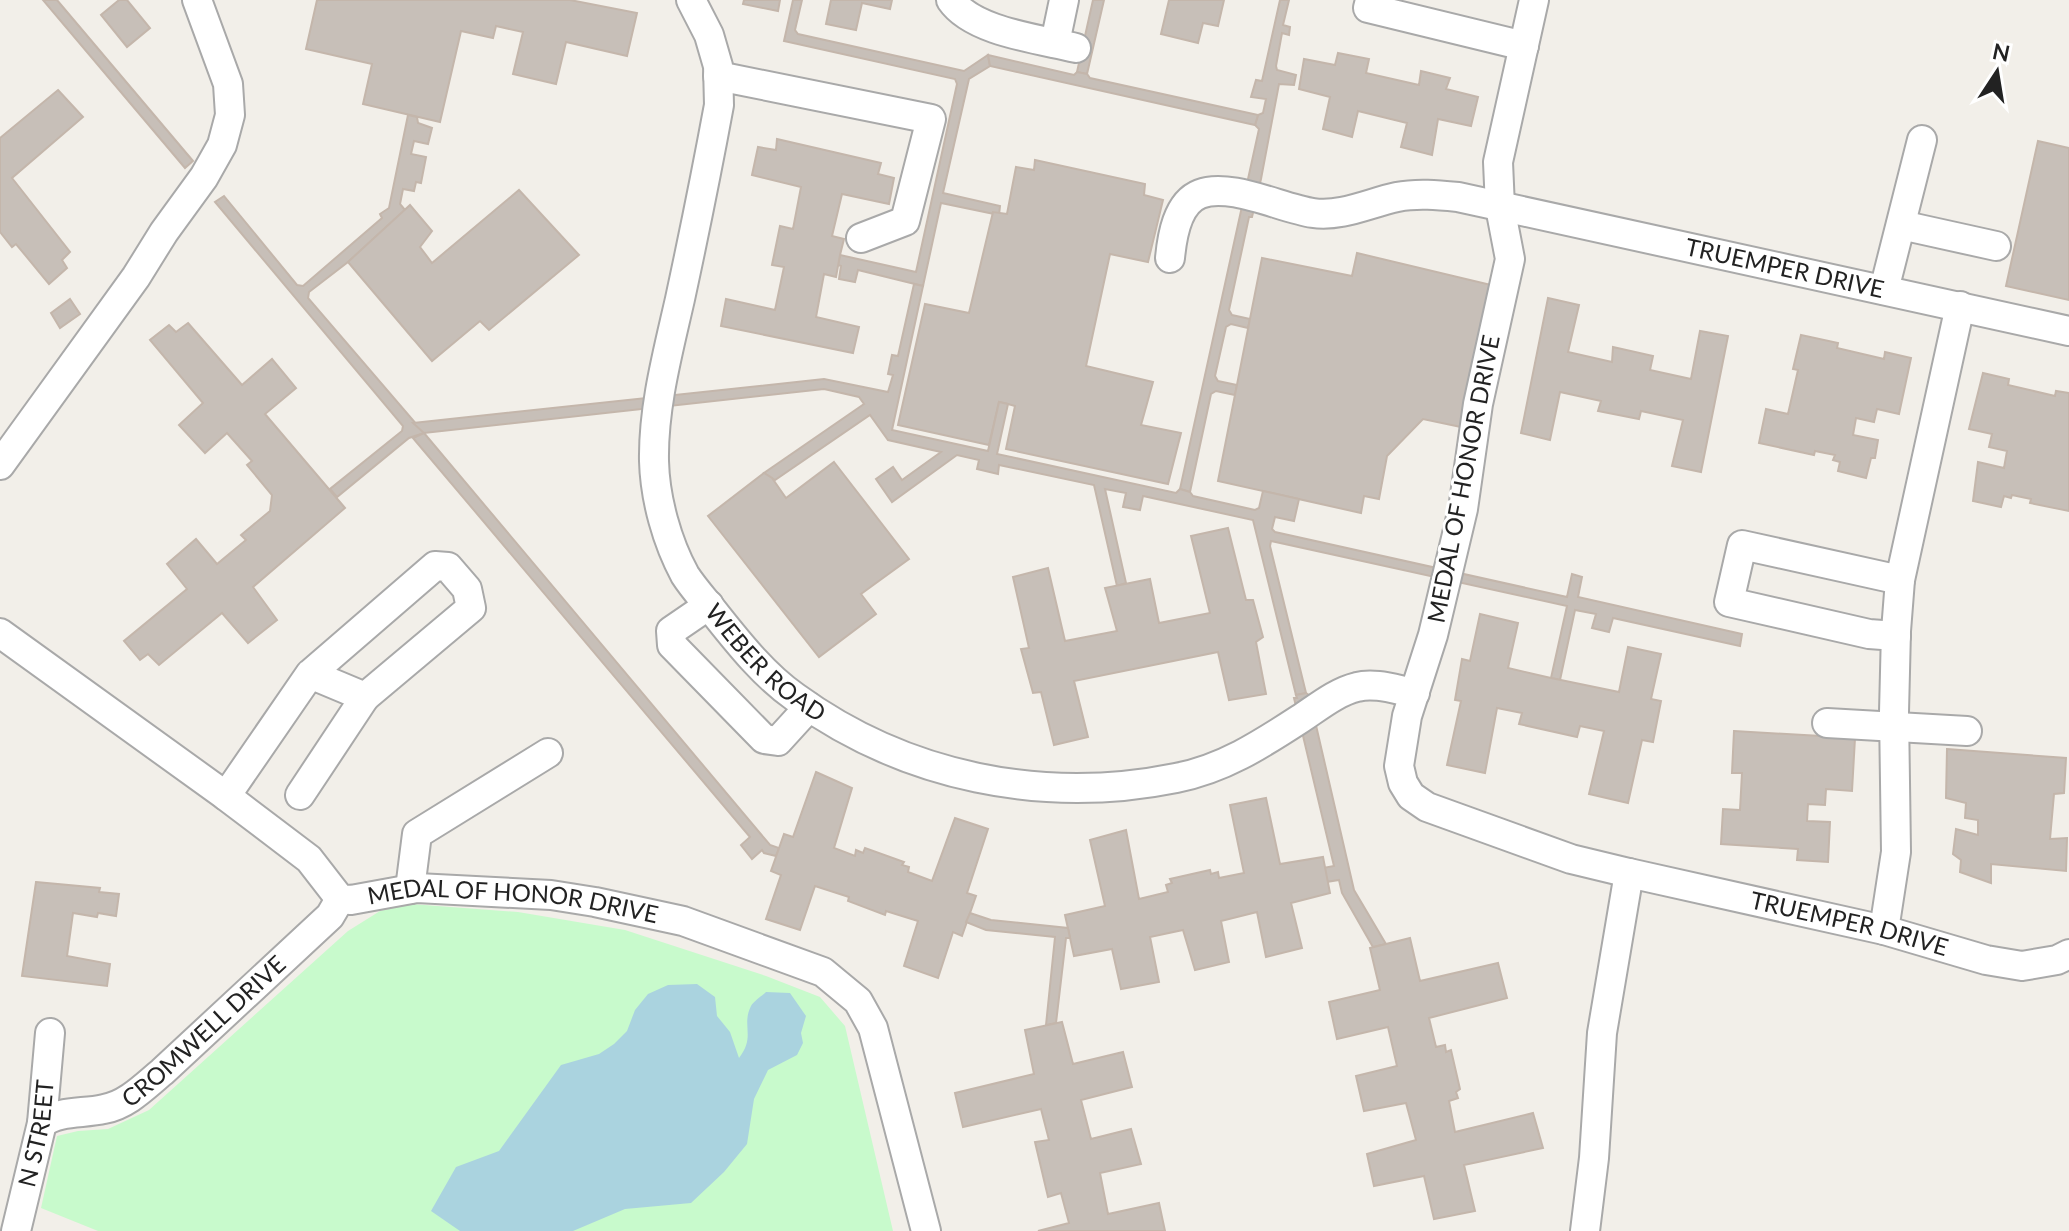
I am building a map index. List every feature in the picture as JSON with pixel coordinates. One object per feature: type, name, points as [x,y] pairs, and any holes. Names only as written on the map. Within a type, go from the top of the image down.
[{"type":"street","points":[[0,465],[136,277],[222,145],[230,115],[228,84],[197,0]]},
{"type":"street","name":"WEBER ROAD","points":[[691,0],[709,35],[718,66],[719,105],[666,364],[656,421],[654,462],[660,504],[670,540],[685,575],[759,664],[809,707],[890,751],[991,782],[1069,789],[1138,784],[1216,768],[1251,752],[1338,694],[1357,687],[1372,685],[1415,693]]},
{"type":"street","points":[[951,0],[966,16],[983,25],[1066,46],[1064,0]]},
{"type":"street","points":[[1370,0],[1368,8],[1524,46]]},
{"type":"street","name":"MEDAL OF HONOR DRIVE","points":[[1534,0],[1498,162],[1500,207],[1510,259],[1478,404],[1463,509],[1433,635],[1407,716],[1399,766],[1403,783],[1411,796],[1427,807],[1571,859],[1629,873]]},
{"type":"street","points":[[718,76],[931,119],[905,221],[861,238]]},
{"type":"street","points":[[1884,290],[1922,140]]},
{"type":"street","name":"TRUEMPER DRIVE","points":[[1170,258],[1174,232],[1186,204],[1198,194],[1228,190],[1316,213],[1348,211],[1400,196],[1427,194],[1458,197],[2069,331]]},
{"type":"street","points":[[1901,225],[1996,246]]},
{"type":"street","points":[[1884,930],[1896,852],[1894,726],[1900,580],[1960,306]]},
{"type":"street","points":[[1896,636],[1869,634],[1729,602],[1742,545],[1900,580]]},
{"type":"street","points":[[226,796],[310,674],[435,566],[448,567],[467,589],[471,608],[365,697],[300,795]]},
{"type":"street","points":[[709,605],[671,631],[672,645],[764,739],[778,741],[809,707]]},
{"type":"street","name":"MEDAL OF HONOR DRIVE","points":[[0,633],[309,859],[340,899],[351,900],[410,889],[551,895],[683,921],[823,972],[858,1001],[873,1028],[926,1231]]},
{"type":"street","points":[[310,674],[365,697]]},
{"type":"street","points":[[1827,723],[1967,731]]},
{"type":"street","points":[[410,889],[417,834],[548,753]]},
{"type":"street","points":[[1585,1231],[1594,1158],[1602,1033],[1629,873]]},
{"type":"street","name":"TRUEMPER DRIVE","points":[[1629,873],[1884,930],[1986,960],[2022,966],[2057,960],[2069,954]]},
{"type":"street","name":"CROMWELL DRIVE","points":[[42,1123],[64,1114],[116,1105],[136,1092],[162,1072],[330,916],[340,899]]},
{"type":"street","name":"N STREET","points":[[21,1230],[42,1123],[50,1033]]},
{"type":"green space","points":[[411,904],[518,912],[625,930],[820,997],[845,1026],[893,1231],[98,1231],[41,1208],[57,1136],[108,1129],[149,1110],[348,931],[380,911]]},
{"type":"water","points":[[697,984],[715,997],[717,1016],[730,1032],[739,1058],[747,1043],[748,1013],[766,992],[790,993],[806,1016],[801,1033],[803,1043],[797,1055],[768,1070],[754,1099],[747,1144],[724,1172],[691,1203],[625,1209],[573,1231],[460,1231],[431,1211],[456,1167],[499,1151],[561,1065],[599,1054],[614,1044],[627,1031],[635,1010],[648,994],[668,985]]},
{"type":"building","points":[[43,0],[57,0],[193,161],[185,168]]},
{"type":"building","points":[[119,0],[127,0],[150,28],[127,47],[101,15]]},
{"type":"building","points":[[317,0],[570,0],[637,13],[627,56],[566,42],[556,84],[513,74],[523,32],[496,26],[493,38],[461,31],[440,122],[363,104],[372,64],[306,49]]},
{"type":"building","points":[[744,0],[780,0],[778,11],[743,4]]},
{"type":"building","points":[[793,0],[802,0],[795,30],[798,34],[964,71],[988,55],[990,66],[969,79],[943,193],[1000,206],[999,215],[941,203],[923,286],[858,270],[855,282],[839,279],[841,266],[838,265],[840,255],[916,272],[957,84],[955,79],[784,41]]},
{"type":"building","points":[[831,0],[892,0],[890,9],[862,3],[856,30],[826,24]]},
{"type":"building","points":[[1093,0],[1104,0],[1087,74],[1077,72]]},
{"type":"building","points":[[1169,0],[1224,0],[1218,26],[1203,23],[1198,43],[1161,34]]},
{"type":"building","points":[[1280,0],[1289,0],[1283,25],[1290,27],[1289,35],[1282,33],[1276,66],[1277,70],[1296,75],[1294,85],[1279,84],[1261,179],[1252,217],[1249,217],[1229,310],[1232,315],[1250,319],[1248,328],[1231,324],[1226,327],[1215,376],[1218,381],[1237,385],[1235,395],[1216,391],[1211,394],[1190,492],[1180,489],[1259,129],[1255,125],[1258,115],[1263,113],[1266,99],[1251,97],[1256,80],[1262,81]]},
{"type":"building","points":[[1338,53],[1369,59],[1366,73],[1419,85],[1421,71],[1450,78],[1446,89],[1478,97],[1471,126],[1438,119],[1432,155],[1401,147],[1407,123],[1358,111],[1352,137],[1323,129],[1330,97],[1299,89],[1304,59],[1335,65]]},
{"type":"building","points":[[988,55],[1074,75],[1077,72],[1087,74],[1090,78],[1258,115],[1255,125],[990,66]]},
{"type":"building","points":[[58,90],[83,117],[12,178],[70,252],[62,260],[67,268],[49,284],[16,244],[12,247],[0,232],[0,138]]},
{"type":"building","points":[[408,115],[417,117],[418,123],[432,128],[428,144],[414,141],[411,154],[426,157],[421,183],[416,182],[414,191],[403,189],[400,204],[405,210],[348,262],[309,292],[308,298],[424,433],[409,438],[337,497],[330,489],[402,431],[403,426],[215,202],[224,196],[297,285],[303,286],[382,218],[380,214],[389,208]]},
{"type":"building","points":[[777,139],[881,163],[878,174],[894,178],[889,204],[842,194],[832,236],[844,239],[836,277],[824,274],[816,317],[859,327],[853,353],[721,326],[726,299],[775,310],[784,267],[772,265],[780,226],[793,229],[801,187],[752,175],[758,147],[776,150]]},
{"type":"building","points":[[2038,141],[2069,148],[2069,300],[2006,286]]},
{"type":"building","points":[[1035,160],[1145,184],[1144,195],[1163,200],[1148,262],[1110,254],[1086,366],[1153,382],[1141,425],[1181,433],[1168,484],[1006,449],[1015,406],[999,402],[989,445],[898,425],[925,304],[969,313],[993,212],[1007,214],[1016,167],[1034,170]]},
{"type":"building","points":[[519,190],[579,255],[489,330],[480,321],[432,361],[348,262],[410,205],[432,231],[420,247],[432,263]]},
{"type":"building","points":[[1357,253],[1491,285],[1461,427],[1423,419],[1387,456],[1379,499],[1364,496],[1361,513],[1218,481],[1262,258],[1352,276]]},
{"type":"building","points":[[914,284],[923,286],[892,430],[988,451],[999,402],[1008,404],[997,454],[1176,493],[1180,489],[1193,496],[1255,510],[1259,508],[1263,491],[1299,499],[1294,521],[1275,517],[1272,529],[1275,532],[1567,597],[1572,574],[1582,577],[1578,597],[1742,634],[1740,646],[1613,618],[1609,632],[1592,628],[1596,614],[1575,610],[1560,680],[1551,678],[1567,606],[1271,541],[1306,693],[1296,695],[1253,520],[1143,496],[1140,510],[1123,507],[1126,493],[1105,489],[1126,583],[1117,586],[1094,485],[999,465],[998,474],[977,469],[979,460],[957,455],[892,502],[876,479],[893,467],[902,480],[941,452],[888,440],[870,415],[775,480],[764,473],[864,404],[859,397],[824,389],[424,433],[413,423],[824,379],[888,392],[893,375],[888,374],[892,355],[898,356]]},
{"type":"building","points":[[1548,298],[1579,305],[1568,352],[1612,362],[1613,347],[1653,356],[1650,370],[1691,379],[1700,331],[1728,336],[1701,472],[1672,466],[1683,420],[1641,411],[1639,419],[1598,411],[1601,401],[1560,392],[1550,440],[1521,433]]},
{"type":"building","points":[[70,299],[80,314],[60,328],[51,313]]},
{"type":"building","points":[[188,323],[242,385],[272,359],[296,388],[265,414],[345,508],[253,587],[277,620],[248,643],[222,613],[159,665],[148,654],[140,660],[124,641],[187,589],[167,564],[196,539],[217,564],[246,540],[241,535],[270,511],[272,495],[247,465],[252,461],[227,433],[205,453],[179,425],[203,403],[150,340],[169,325],[176,332]]},
{"type":"building","points":[[1801,335],[1838,343],[1837,348],[1884,359],[1885,352],[1911,358],[1899,414],[1877,409],[1874,422],[1856,418],[1853,435],[1878,440],[1875,458],[1871,458],[1866,478],[1838,471],[1840,462],[1833,460],[1835,455],[1815,451],[1814,455],[1759,443],[1766,409],[1788,414],[1798,370],[1793,369]]},
{"type":"building","points":[[1983,373],[2009,379],[2008,385],[2055,396],[2056,391],[2069,393],[2069,511],[2030,503],[2031,499],[2012,495],[2011,498],[2004,496],[2001,507],[1973,501],[1978,462],[2004,468],[2007,451],[1989,447],[1992,434],[1969,429]]},
{"type":"building","points":[[424,433],[770,845],[779,848],[776,856],[762,850],[752,859],[741,845],[750,837],[413,438]]},
{"type":"building","points":[[834,462],[909,559],[861,594],[876,614],[819,657],[708,516],[764,473],[772,478],[786,498]]},
{"type":"building","points":[[1228,528],[1246,600],[1253,600],[1263,637],[1256,642],[1266,694],[1229,700],[1218,652],[1074,681],[1088,737],[1054,745],[1041,692],[1033,693],[1021,649],[1029,648],[1013,577],[1048,568],[1065,641],[1117,631],[1105,588],[1150,579],[1159,623],[1210,613],[1191,536]]},
{"type":"building","points":[[1480,614],[1518,623],[1508,668],[1551,678],[1619,692],[1628,647],[1661,654],[1651,699],[1661,701],[1653,742],[1642,740],[1628,803],[1589,794],[1604,731],[1580,726],[1577,737],[1519,724],[1522,713],[1497,708],[1485,773],[1447,765],[1461,701],[1455,700],[1462,659],[1470,661]]},
{"type":"building","points":[[1306,693],[1309,695],[1354,890],[1386,944],[1373,947],[1342,893],[1339,880],[1326,882],[1323,868],[1334,866],[1294,698]]},
{"type":"building","points":[[1734,731],[1855,738],[1852,791],[1826,789],[1825,805],[1808,804],[1807,821],[1830,822],[1828,862],[1797,860],[1798,849],[1721,844],[1723,809],[1740,810],[1742,773],[1732,773]]},
{"type":"building","points":[[1947,749],[2066,758],[2064,793],[2054,794],[2050,839],[2067,838],[2066,871],[1991,864],[1991,883],[1960,872],[1961,860],[1953,854],[1956,829],[1978,835],[1978,820],[1965,818],[1966,803],[1946,798]]},
{"type":"building","points":[[816,772],[852,788],[834,848],[855,856],[856,850],[863,853],[865,848],[904,862],[902,865],[909,867],[908,872],[932,881],[955,818],[988,829],[967,893],[976,896],[962,936],[953,932],[938,978],[904,966],[918,921],[886,911],[885,915],[848,901],[849,897],[815,886],[800,930],[766,919],[781,875],[771,871],[784,834],[793,837]]},
{"type":"building","points":[[1266,798],[1280,864],[1323,857],[1330,893],[1291,903],[1302,948],[1266,957],[1257,912],[1221,921],[1229,962],[1195,970],[1183,930],[1150,937],[1159,982],[1121,989],[1112,949],[1074,956],[1065,915],[1105,906],[1090,840],[1126,830],[1139,899],[1168,892],[1166,885],[1172,883],[1170,879],[1210,870],[1211,874],[1218,872],[1219,878],[1244,873],[1230,805]]},
{"type":"building","points":[[36,882],[100,888],[99,892],[119,894],[116,916],[73,913],[67,956],[110,964],[107,986],[22,976]]},
{"type":"building","points":[[970,913],[991,920],[1068,928],[1070,938],[1066,938],[1056,1023],[1046,1025],[1055,937],[986,930],[966,922]]},
{"type":"building","points":[[1410,938],[1420,981],[1498,963],[1507,998],[1429,1018],[1436,1047],[1445,1045],[1446,1052],[1451,1050],[1460,1089],[1456,1092],[1458,1098],[1449,1101],[1455,1132],[1533,1113],[1543,1148],[1464,1165],[1475,1211],[1434,1219],[1424,1176],[1374,1186],[1367,1154],[1416,1140],[1406,1103],[1364,1111],[1356,1076],[1397,1066],[1388,1027],[1337,1039],[1329,1002],[1380,990],[1370,948]]},
{"type":"building","points":[[1062,1022],[1073,1064],[1123,1052],[1132,1087],[1081,1100],[1091,1139],[1131,1129],[1141,1164],[1100,1173],[1108,1214],[1159,1203],[1165,1231],[1038,1231],[1069,1223],[1061,1193],[1048,1197],[1035,1142],[1049,1140],[1041,1109],[963,1127],[955,1093],[1034,1074],[1025,1030]]}]
